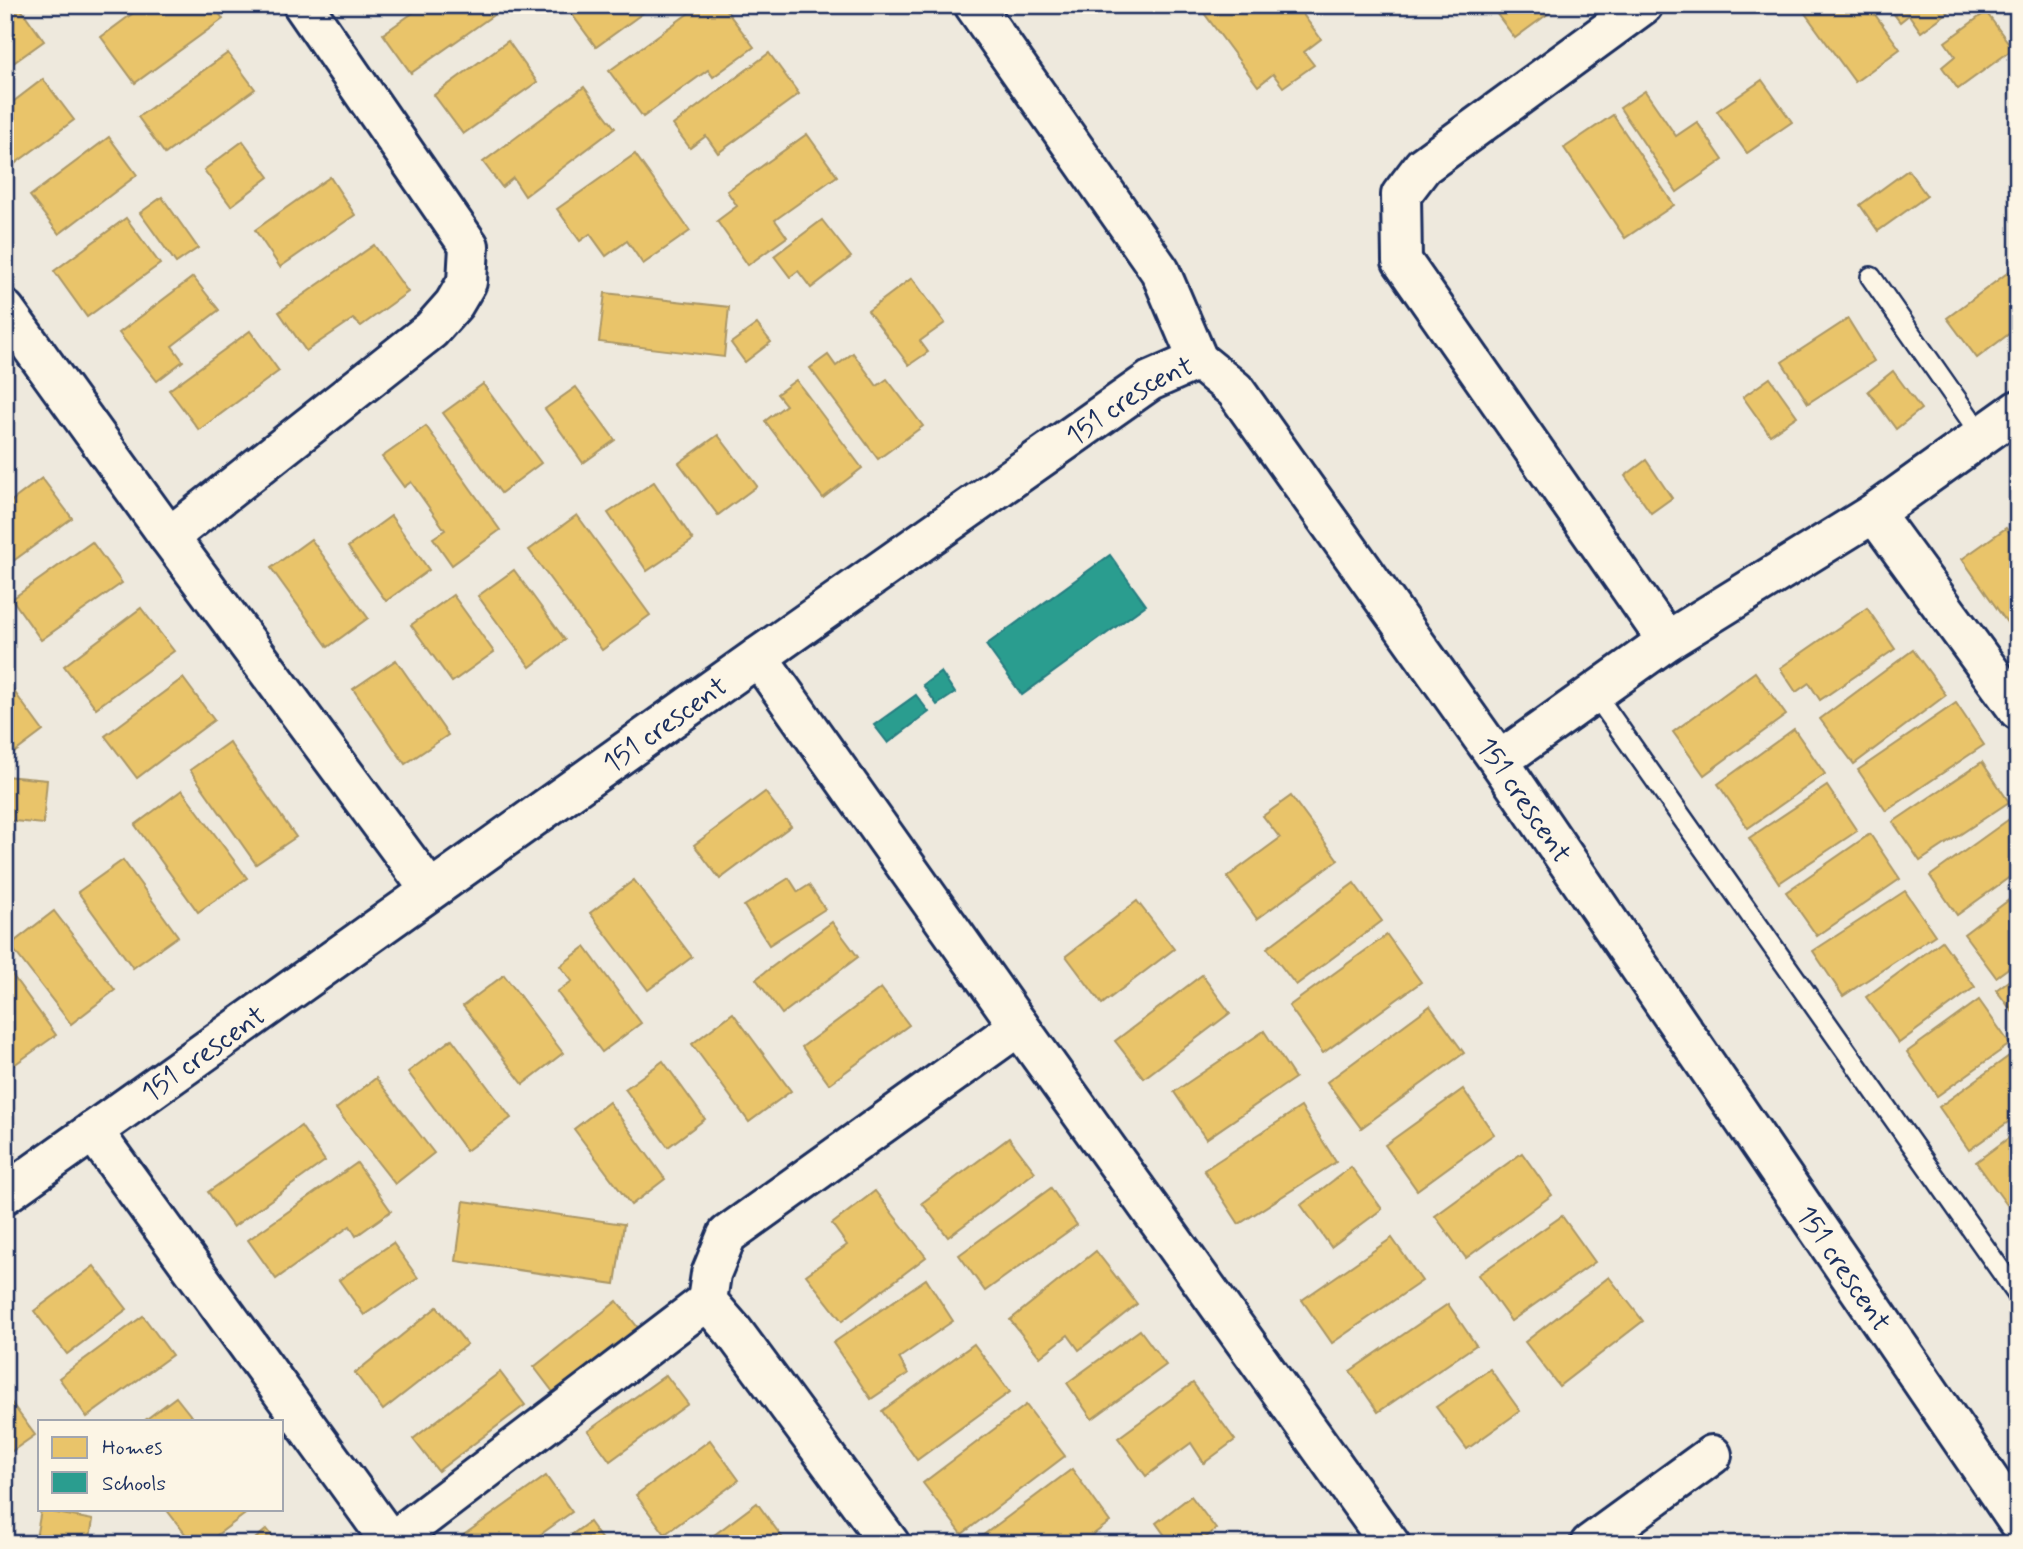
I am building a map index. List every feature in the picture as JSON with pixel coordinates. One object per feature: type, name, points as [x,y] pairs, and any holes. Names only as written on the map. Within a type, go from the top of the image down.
[{"type":"street","points":[[169,537],[431,330],[454,304],[467,282],[469,246],[303,5]]},
{"type":"street","points":[[974,5],[1160,271],[1198,360]]},
{"type":"street","points":[[1643,5],[1423,166],[1401,195],[1402,261],[1667,641]]},
{"type":"street","points":[[5,310],[430,890]]},
{"type":"street","name":"151 crescent","points":[[5,1194],[1150,380],[1198,360],[1235,390],[1499,761],[2018,1522]]},
{"type":"street","points":[[1499,761],[1667,641],[1874,513],[2018,410]]},
{"type":"street","points":[[1874,513],[2018,709]]},
{"type":"street","points":[[758,657],[1390,1544]]},
{"type":"street","points":[[93,1131],[391,1543],[707,1301],[711,1274],[727,1235],[1019,1026]]},
{"type":"street","points":[[707,1301],[734,1332],[890,1544]]},
{"type":"street","points":[[1590,1544],[1712,1455]]},
{"type":"lane","points":[[1871,276],[1982,436]]},
{"type":"lane","points":[[1595,694],[2018,1294]]},
{"type":"building: Homes","points":[[18,5],[44,41],[5,69],[5,8]]},
{"type":"building: Homes","points":[[144,5],[213,5],[223,19],[135,83],[101,37]]},
{"type":"building: Homes","points":[[424,5],[495,5],[499,11],[411,73],[383,34]]},
{"type":"building: Homes","points":[[565,5],[654,5],[596,47]]},
{"type":"building: Homes","points":[[700,5],[722,5],[754,47],[713,77],[708,70],[643,117],[609,71]]},
{"type":"building: Homes","points":[[1198,5],[1296,5],[1321,39],[1304,52],[1314,65],[1283,87],[1273,74],[1258,86]]},
{"type":"building: Homes","points":[[1490,5],[1560,5],[1515,38]]},
{"type":"building: Homes","points":[[1799,5],[1868,5],[1900,49],[1855,82]]},
{"type":"building: Homes","points":[[1887,5],[1958,5],[1921,32],[1909,15],[1900,22]]},
{"type":"building: Homes","points":[[1986,12],[2013,49],[1958,89],[1942,67],[1955,56],[1945,42]]},
{"type":"building: Homes","points":[[508,41],[537,82],[463,134],[434,95]]},
{"type":"building: Homes","points":[[228,53],[255,89],[165,154],[138,117]]},
{"type":"building: Homes","points":[[769,53],[799,94],[718,153],[706,136],[690,148],[673,125]]},
{"type":"building: Homes","points":[[43,79],[74,120],[5,171],[5,108]]},
{"type":"building: Homes","points":[[1762,80],[1792,122],[1747,153],[1717,111]]},
{"type":"building: Homes","points":[[584,87],[615,128],[525,196],[513,178],[502,187],[483,162]]},
{"type":"building: Homes","points":[[1645,91],[1676,136],[1697,122],[1723,160],[1677,192],[1620,108]]},
{"type":"building: Homes","points":[[1613,115],[1674,205],[1625,238],[1564,148]]},
{"type":"building: Homes","points":[[807,134],[837,176],[775,220],[787,237],[748,265],[717,221],[737,206],[727,191]]},
{"type":"building: Homes","points":[[109,137],[137,175],[59,234],[30,196]]},
{"type":"building: Homes","points":[[243,141],[269,177],[231,206],[204,170]]},
{"type":"building: Homes","points":[[635,154],[690,231],[643,264],[627,241],[606,256],[590,234],[580,241],[557,209]]},
{"type":"building: Homes","points":[[1908,170],[1927,196],[1878,231],[1860,205]]},
{"type":"building: Homes","points":[[330,177],[355,215],[280,267],[255,230]]},
{"type":"building: Homes","points":[[162,197],[198,248],[176,263],[140,213]]},
{"type":"building: Homes","points":[[126,218],[160,264],[87,317],[54,271]]},
{"type":"building: Homes","points":[[822,220],[851,257],[811,288],[798,271],[790,277],[774,256]]},
{"type":"building: Homes","points":[[374,245],[408,292],[361,326],[353,319],[306,351],[279,312]]},
{"type":"building: Homes","points":[[2018,265],[2018,327],[1977,358],[1947,318]]},
{"type":"building: Homes","points":[[193,277],[219,310],[172,346],[183,361],[157,381],[119,333]]},
{"type":"building: Homes","points":[[912,278],[945,323],[920,341],[928,352],[909,365],[868,311]]},
{"type":"building: Homes","points":[[605,293],[729,307],[724,357],[599,342]]},
{"type":"building: Homes","points":[[1848,319],[1874,361],[1808,403],[1782,362]]},
{"type":"building: Homes","points":[[757,324],[771,342],[745,362],[731,343]]},
{"type":"building: Homes","points":[[250,331],[279,371],[199,430],[169,390]]},
{"type":"building: Homes","points":[[853,353],[877,386],[887,379],[923,426],[878,459],[810,368],[828,355],[836,366]]},
{"type":"building: Homes","points":[[1893,371],[1921,409],[1896,429],[1868,391]]},
{"type":"building: Homes","points":[[1770,378],[1797,416],[1770,435],[1743,397]]},
{"type":"building: Homes","points":[[796,380],[862,468],[823,498],[765,421],[786,405],[777,394]]},
{"type":"building: Homes","points":[[483,384],[541,463],[501,493],[443,413]]},
{"type":"building: Homes","points":[[576,387],[615,440],[583,463],[545,409]]},
{"type":"building: Homes","points":[[426,426],[500,530],[452,565],[433,538],[445,530],[411,482],[404,487],[382,457]]},
{"type":"building: Homes","points":[[718,435],[757,486],[718,515],[679,463]]},
{"type":"building: Homes","points":[[1646,460],[1672,498],[1651,513],[1625,476]]},
{"type":"building: Homes","points":[[42,478],[72,518],[5,567],[5,506]]},
{"type":"building: Homes","points":[[654,482],[693,540],[647,571],[608,513]]},
{"type":"building: Homes","points":[[577,515],[650,615],[602,650],[529,550]]},
{"type":"building: Homes","points":[[391,516],[429,570],[386,601],[348,547]]},
{"type":"building: Homes","points":[[2006,528],[2018,544],[2018,638],[1962,559]]},
{"type":"building: Homes","points":[[311,539],[368,618],[328,647],[271,568]]},
{"type":"building: Homes","points":[[92,542],[122,583],[41,640],[12,599]]},
{"type":"building: Homes","points":[[514,570],[565,640],[530,667],[478,596]]},
{"type":"building: Homes","points":[[453,595],[494,652],[452,682],[411,625]]},
{"type":"building: Homes","points":[[141,608],[174,651],[96,708],[64,666]]},
{"type":"building: Homes","points":[[1867,608],[1895,649],[1820,700],[1809,683],[1796,692],[1780,668]]},
{"type":"building: Homes","points":[[1913,650],[1946,695],[1854,764],[1820,719]]},
{"type":"building: Homes","points":[[396,660],[448,735],[405,764],[353,689]]},
{"type":"building: Homes","points":[[1755,672],[1786,715],[1704,775],[1673,732]]},
{"type":"building: Homes","points":[[183,678],[214,720],[137,778],[105,736]]},
{"type":"building: Homes","points":[[5,679],[43,731],[11,755],[5,747]]},
{"type":"building: Homes","points":[[1956,703],[1984,745],[1886,811],[1858,770]]},
{"type":"building: Homes","points":[[1794,729],[1825,774],[1748,828],[1718,784]]},
{"type":"building: Homes","points":[[229,742],[296,837],[256,864],[190,770]]},
{"type":"building: Homes","points":[[1982,762],[2009,802],[1920,861],[1893,822]]},
{"type":"building: Homes","points":[[5,776],[47,780],[43,824],[5,820]]},
{"type":"building: Homes","points":[[1827,786],[1857,831],[1779,883],[1749,838]]},
{"type":"building: Homes","points":[[182,790],[247,878],[198,912],[135,825]]},
{"type":"building: Homes","points":[[765,792],[791,826],[720,879],[694,845]]},
{"type":"building: Homes","points":[[1291,796],[1338,860],[1257,919],[1227,877],[1280,838],[1263,816]]},
{"type":"building: Homes","points":[[2012,817],[2018,824],[2018,871],[1957,915],[1930,876]]},
{"type":"building: Homes","points":[[1870,834],[1900,879],[1817,936],[1786,892]]},
{"type":"building: Homes","points":[[123,860],[178,936],[133,968],[78,892]]},
{"type":"building: Homes","points":[[789,878],[798,892],[809,885],[825,909],[769,945],[744,906]]},
{"type":"building: Homes","points":[[634,880],[692,957],[648,990],[590,913]]},
{"type":"building: Homes","points":[[1354,883],[1382,921],[1296,985],[1267,948]]},
{"type":"building: Homes","points":[[1905,891],[1935,935],[1843,996],[1813,951]]},
{"type":"building: Homes","points":[[2018,893],[2018,961],[1996,977],[1964,934]]},
{"type":"building: Homes","points":[[1137,901],[1174,949],[1102,1004],[1066,956]]},
{"type":"building: Homes","points":[[54,911],[115,990],[71,1024],[10,945]]},
{"type":"building: Homes","points":[[832,922],[858,957],[782,1014],[756,979]]},
{"type":"building: Homes","points":[[1387,935],[1421,982],[1323,1053],[1289,1006]]},
{"type":"building: Homes","points":[[1942,941],[1975,987],[1899,1043],[1866,997]]},
{"type":"building: Homes","points":[[585,947],[641,1023],[602,1052],[557,992],[572,981],[560,966]]},
{"type":"building: Homes","points":[[5,965],[56,1035],[7,1070],[5,1068]]},
{"type":"building: Homes","points":[[2018,974],[2018,1019],[1996,990]]},
{"type":"building: Homes","points":[[504,975],[563,1053],[523,1084],[463,1006]]},
{"type":"building: Homes","points":[[1202,975],[1230,1013],[1144,1078],[1115,1041]]},
{"type":"building: Homes","points":[[881,988],[909,1025],[829,1084],[802,1047]]},
{"type":"building: Homes","points":[[1979,1000],[2010,1044],[1937,1096],[1907,1052]]},
{"type":"building: Homes","points":[[1430,1006],[1464,1053],[1361,1128],[1327,1082]]},
{"type":"building: Homes","points":[[733,1013],[791,1091],[749,1122],[692,1044]]},
{"type":"building: Homes","points":[[1264,1031],[1295,1078],[1206,1139],[1174,1092]]},
{"type":"building: Homes","points":[[452,1039],[511,1118],[466,1151],[408,1072]]},
{"type":"building: Homes","points":[[2016,1051],[2018,1115],[1969,1150],[1939,1107]]},
{"type":"building: Homes","points":[[663,1061],[705,1119],[668,1147],[625,1089]]},
{"type":"building: Homes","points":[[376,1078],[434,1153],[395,1184],[336,1109]]},
{"type":"building: Homes","points":[[1463,1089],[1494,1134],[1417,1190],[1385,1145]]},
{"type":"building: Homes","points":[[609,1102],[665,1179],[631,1205],[574,1129]]},
{"type":"building: Homes","points":[[1301,1107],[1336,1162],[1239,1224],[1204,1170]]},
{"type":"building: Homes","points":[[301,1126],[325,1161],[233,1227],[208,1192]]},
{"type":"building: Homes","points":[[2018,1131],[2018,1198],[2007,1205],[1976,1162]]},
{"type":"building: Homes","points":[[1009,1138],[1035,1172],[948,1237],[922,1203]]},
{"type":"building: Homes","points":[[1522,1153],[1552,1195],[1466,1258],[1435,1216]]},
{"type":"building: Homes","points":[[357,1163],[391,1211],[356,1236],[350,1226],[276,1279],[248,1240]]},
{"type":"building: Homes","points":[[1351,1167],[1382,1209],[1331,1247],[1301,1205]]},
{"type":"building: Homes","points":[[1051,1188],[1077,1225],[985,1291],[959,1255]]},
{"type":"building: Homes","points":[[875,1191],[926,1257],[842,1321],[806,1275],[847,1245],[832,1224]]},
{"type":"building: Homes","points":[[464,1201],[624,1224],[615,1284],[456,1261]]},
{"type":"building: Homes","points":[[1562,1216],[1595,1262],[1511,1321],[1478,1275]]},
{"type":"building: Homes","points":[[1392,1238],[1422,1281],[1332,1343],[1302,1300]]},
{"type":"building: Homes","points":[[393,1243],[418,1278],[364,1315],[339,1280]]},
{"type":"building: Homes","points":[[1096,1251],[1137,1304],[1079,1350],[1068,1335],[1040,1357],[1010,1320]]},
{"type":"building: Homes","points":[[94,1266],[127,1309],[67,1354],[34,1311]]},
{"type":"building: Homes","points":[[1609,1277],[1643,1321],[1559,1386],[1525,1342]]},
{"type":"building: Homes","points":[[926,1279],[953,1321],[899,1358],[908,1374],[871,1399],[833,1343]]},
{"type":"building: Homes","points":[[617,1301],[647,1339],[563,1405],[534,1367]]},
{"type":"building: Homes","points":[[1448,1304],[1476,1345],[1378,1412],[1350,1371]]},
{"type":"building: Homes","points":[[437,1307],[467,1344],[383,1410],[355,1373]]},
{"type":"building: Homes","points":[[143,1316],[172,1355],[87,1417],[59,1378]]},
{"type":"building: Homes","points":[[1140,1330],[1166,1365],[1092,1419],[1067,1383]]},
{"type":"building: Homes","points":[[974,1344],[1010,1392],[917,1460],[882,1411]]},
{"type":"building: Homes","points":[[1490,1369],[1520,1411],[1467,1449],[1436,1407]]},
{"type":"building: Homes","points":[[500,1372],[525,1405],[438,1471],[413,1439]]},
{"type":"building: Homes","points":[[666,1375],[688,1404],[610,1461],[588,1431]]},
{"type":"building: Homes","points":[[1193,1383],[1235,1440],[1204,1463],[1191,1443],[1146,1476],[1118,1438]]},
{"type":"building: Homes","points":[[5,1394],[35,1435],[5,1456]]},
{"type":"building: Homes","points":[[176,1397],[194,1420],[145,1420]]},
{"type":"building: Homes","points":[[1026,1405],[1065,1456],[962,1534],[923,1483]]},
{"type":"building: Homes","points":[[710,1440],[739,1480],[665,1534],[636,1495]]},
{"type":"building: Homes","points":[[1072,1469],[1110,1522],[1080,1544],[988,1544],[982,1536]]},
{"type":"building: Homes","points":[[546,1476],[572,1512],[527,1544],[461,1544],[458,1539]]},
{"type":"building: Homes","points":[[1191,1496],[1216,1529],[1198,1544],[1171,1544],[1156,1523]]},
{"type":"building: Homes","points":[[757,1503],[787,1544],[702,1544]]},
{"type":"building: Homes","points":[[41,1510],[93,1520],[89,1544],[35,1544]]},
{"type":"building: Homes","points":[[167,1510],[251,1510],[205,1544],[193,1544]]},
{"type":"building: Homes","points":[[589,1522],[605,1544],[559,1544]]},
{"type":"building: Homes","points":[[267,1529],[279,1544],[249,1544]]},
{"type":"building: Schools","points":[[1110,555],[1146,605],[1022,695],[986,645]]},
{"type":"building: Schools","points":[[941,672],[955,693],[937,705],[923,685]]},
{"type":"building: Schools","points":[[916,695],[929,712],[888,743],[874,725]]}]
